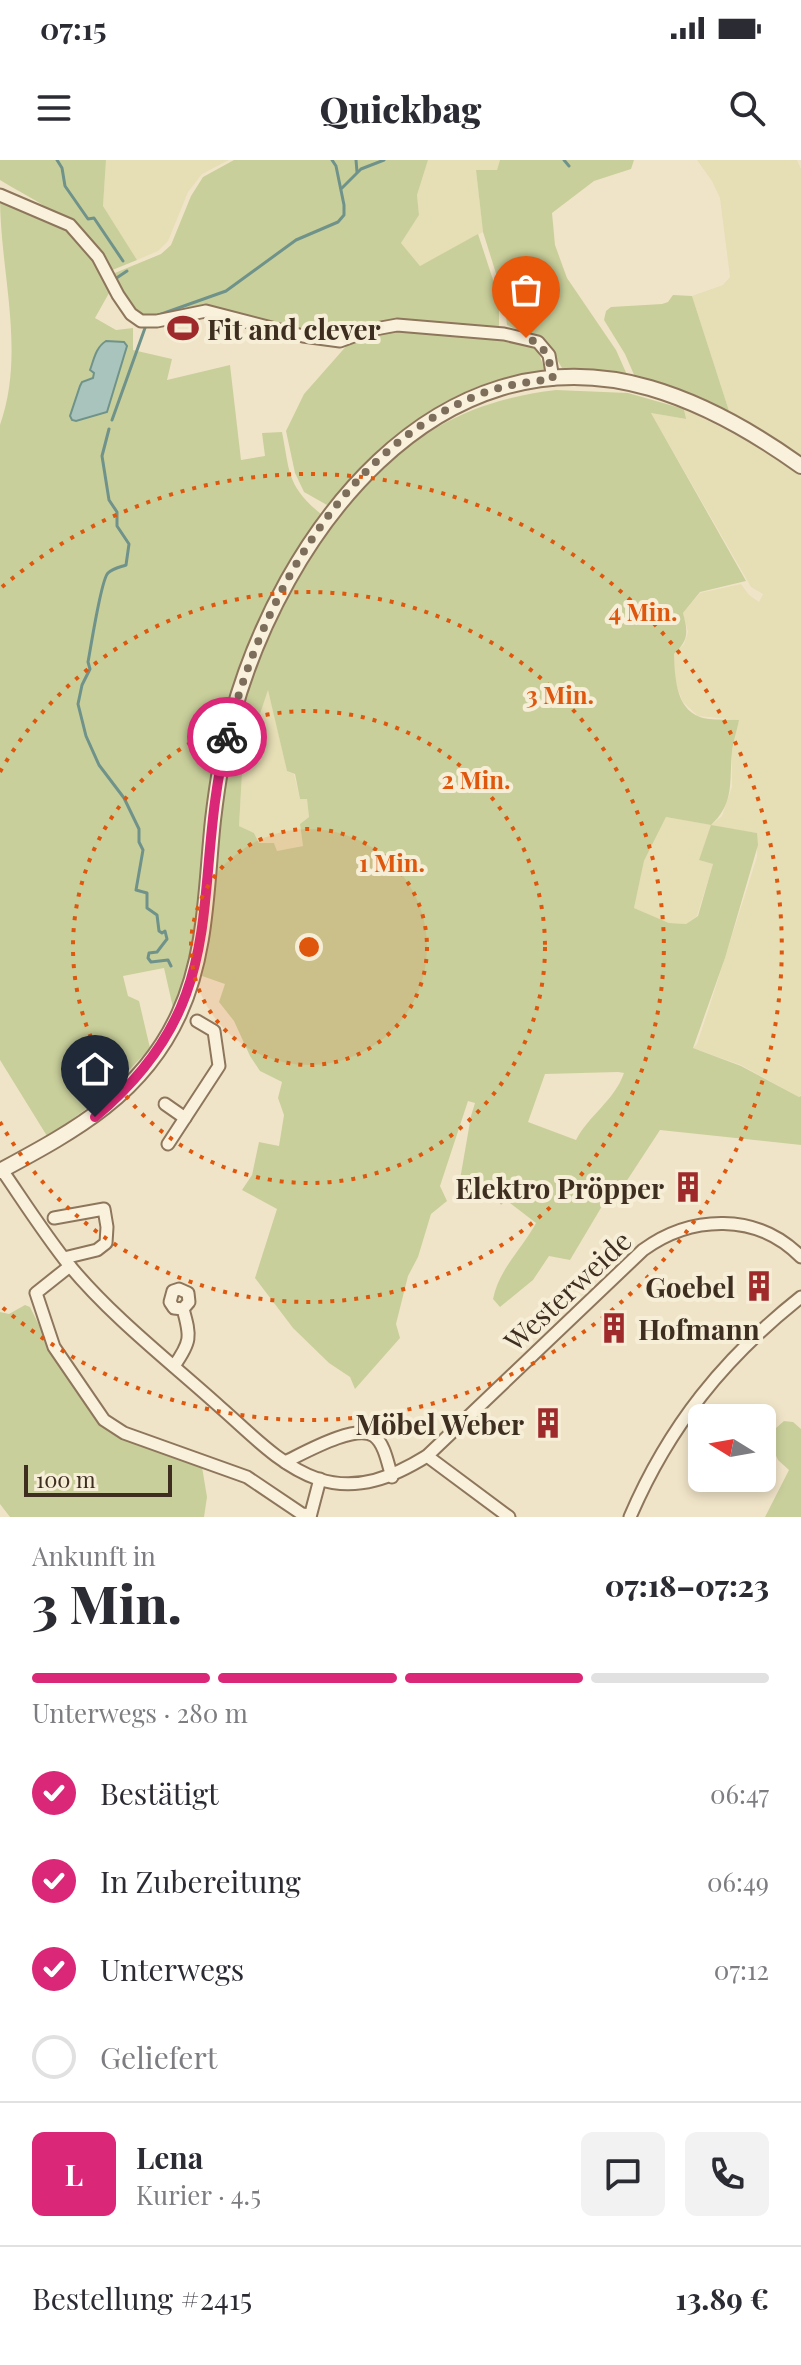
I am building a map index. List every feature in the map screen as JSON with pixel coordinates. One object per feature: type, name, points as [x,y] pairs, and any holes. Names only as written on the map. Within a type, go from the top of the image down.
[{"type":"street","points":[[0,195],[70,225],[98,257],[131,314],[141,321],[157,321],[206,311],[303,336],[340,341],[397,325],[504,334],[538,342],[549,355],[553,379]]},
{"type":"street","points":[[1,1171],[75,1130],[118,1097],[156,1054],[179,1014],[193,977],[202,936],[213,819],[224,749],[249,661],[268,617],[317,533],[362,477],[390,449],[429,420],[488,391],[553,379],[578,378],[630,384],[684,400],[749,432],[801,466]]},
{"type":"street","points":[[168,1144],[219,1066],[214,1031],[197,1021]]},
{"type":"street","points":[[165,1104],[185,1118]]},
{"type":"street","name":"Westerweide","points":[[1,1171],[67,1262],[118,1316],[285,1462],[320,1479],[361,1483],[392,1477],[427,1456],[655,1241],[694,1225],[733,1223],[767,1232],[801,1257]]},
{"type":"street","points":[[54,1218],[104,1209],[106,1243],[67,1262],[36,1293],[54,1347],[104,1420],[124,1433],[247,1477],[302,1514],[310,1516],[320,1479]]},
{"type":"street","points":[[630,1517],[656,1462],[689,1410],[746,1343],[801,1297]]},
{"type":"street","points":[[174,1366],[189,1340],[183,1309]]},
{"type":"street","points":[[285,1462],[351,1433],[363,1432],[374,1436],[381,1445],[392,1477]]},
{"type":"street","points":[[427,1456],[509,1517]]},
{"type":"shaded area","points":[[106,160],[229,160],[202,174],[188,192],[168,241],[158,251],[137,260],[103,206]]},
{"type":"shaded area","points":[[428,160],[500,160],[497,170],[476,170],[483,232],[420,266],[401,243],[419,215],[417,195]]},
{"type":"shaded area","points":[[697,160],[797,160],[801,169],[801,456],[729,411],[692,296],[723,285],[730,277],[720,198]]},
{"type":"shaded area","points":[[685,409],[757,446],[801,476],[799,1097],[741,1065],[693,1048],[697,1044],[757,857],[757,833],[711,826],[699,860],[713,864],[697,916],[686,924],[669,923],[634,908],[644,861],[666,817],[711,825],[722,816],[732,787],[732,752],[739,720],[698,716],[683,702],[675,682],[674,654],[684,644],[688,632],[683,613],[700,593],[741,584],[759,602],[763,594],[751,587],[651,413],[685,419]]},
{"type":"shaded area","points":[[268,689],[287,771],[294,774],[300,799],[307,799],[309,817],[300,824],[303,846],[277,851],[274,843],[259,843],[254,833],[239,826],[242,773],[246,758],[259,745],[260,714]]},
{"type":"green space","points":[[0,160],[106,160],[103,206],[137,260],[110,271],[100,254],[76,228],[0,180]]},
{"type":"green space","points":[[234,160],[428,160],[417,195],[419,215],[401,243],[420,266],[478,234],[499,298],[499,330],[396,321],[339,337],[322,336],[211,307],[157,319],[137,317],[110,275],[161,254],[171,245],[191,196],[203,177]]},
{"type":"green space","points":[[500,160],[634,160],[631,169],[594,181],[552,213],[555,245],[567,278],[616,350],[628,377],[599,370],[562,368],[547,343],[507,325],[504,299],[483,232],[476,170],[497,170]]},
{"type":"green space","points":[[0,197],[68,227],[85,243],[113,286],[95,318],[116,330],[133,328],[133,350],[172,359],[167,380],[230,365],[241,460],[265,456],[262,433],[282,432],[296,487],[321,514],[262,615],[244,657],[219,734],[208,795],[188,978],[174,1012],[164,968],[123,976],[128,996],[139,1001],[150,1048],[102,1096],[47,1136],[0,1060],[0,425],[11,369],[11,340]]},
{"type":"green space","points":[[673,295],[692,296],[729,411],[669,385],[635,377],[604,320],[606,311],[611,307],[662,304]]},
{"type":"green space","points":[[395,328],[524,340],[536,346],[545,370],[477,387],[423,416],[375,456],[327,505],[304,492],[295,473],[286,431],[304,394],[349,343]]},
{"type":"green space","points":[[540,392],[628,393],[684,409],[686,419],[651,413],[746,581],[700,592],[683,613],[686,635],[674,654],[678,690],[692,713],[704,718],[739,720],[727,800],[719,817],[711,825],[757,833],[758,845],[725,958],[693,1048],[741,1066],[801,1096],[801,1145],[660,1130],[624,1185],[614,1186],[570,1260],[549,1256],[533,1280],[500,1307],[493,1299],[500,1278],[536,1223],[506,1200],[501,1205],[492,1192],[474,1184],[466,1201],[458,1191],[475,1103],[468,1101],[440,1186],[447,1201],[431,1214],[418,1257],[408,1276],[396,1324],[400,1338],[355,1389],[350,1377],[329,1363],[293,1328],[255,1278],[277,1209],[242,1190],[252,1175],[259,1142],[279,1146],[284,1115],[278,1098],[282,1082],[260,1071],[250,1056],[234,1021],[219,1002],[225,984],[202,976],[212,921],[231,754],[259,663],[279,616],[332,528],[363,489],[398,455],[450,420],[509,398]],"holes":[[[268,690],[287,771],[295,774],[300,799],[307,799],[309,817],[300,824],[303,846],[277,851],[274,843],[259,843],[254,833],[239,826],[242,773],[246,758],[259,745],[262,727],[260,714]],[[666,817],[711,825],[699,860],[713,864],[698,916],[686,924],[669,923],[634,908],[644,861]],[[618,1072],[624,1073],[614,1092],[576,1140],[528,1122],[545,1074]]]},
{"type":"green space","points":[[25,1305],[30,1307],[51,1349],[101,1422],[202,1467],[207,1497],[204,1517],[10,1517],[0,1504],[0,1312],[9,1314]]},
{"type":"green space","points":[[784,1421],[793,1422],[801,1429],[801,1517],[765,1517],[789,1470],[776,1456],[776,1428]]},
{"type":"water","points":[[106,341],[124,342],[127,346],[107,412],[72,420],[70,416],[80,386],[93,378],[94,373],[90,370],[94,358]]},
{"type":"waterway","points":[[57,160],[62,168],[65,186],[88,219],[94,218],[123,261]]},
{"type":"waterway","points":[[153,317],[226,291],[296,240],[338,222],[344,215],[344,205],[332,160]]},
{"type":"waterway","points":[[356,160],[357,172]]},
{"type":"waterway","points":[[342,188],[361,169],[384,160]]},
{"type":"waterway","points":[[564,160],[569,166]]},
{"type":"waterway","points":[[115,279],[127,271]]},
{"type":"waterway","points":[[112,420],[145,328]]},
{"type":"waterway","points":[[109,429],[102,456],[109,500],[117,512],[117,526],[129,544],[126,565],[112,570],[105,578],[88,662],[90,669],[78,704],[86,736],[99,765],[124,798],[139,829],[139,842],[143,850],[136,890],[147,893],[147,908],[157,915],[159,931],[165,931],[167,939],[157,952],[149,953],[148,958],[151,962],[168,960],[171,966]]},
{"type":"way so far","points":[[227,737],[249,661],[268,617],[290,576],[330,515],[390,449],[429,420],[488,391],[553,379],[549,355],[538,342],[526,338]]},
{"type":"place","name":"Fit and clever","points":[[183,328]]},
{"type":"place","name":"Elektro Pröpper","points":[[688,1187]]},
{"type":"place","name":"Goebel","points":[[759,1286]]},
{"type":"place","name":"Hofmann","points":[[614,1328]]},
{"type":"place","name":"Möbel Weber","points":[[548,1423]]},
{"type":"route","points":[[95,1117],[118,1097],[156,1054],[179,1014],[193,977],[202,936],[213,819],[227,737]]}]
